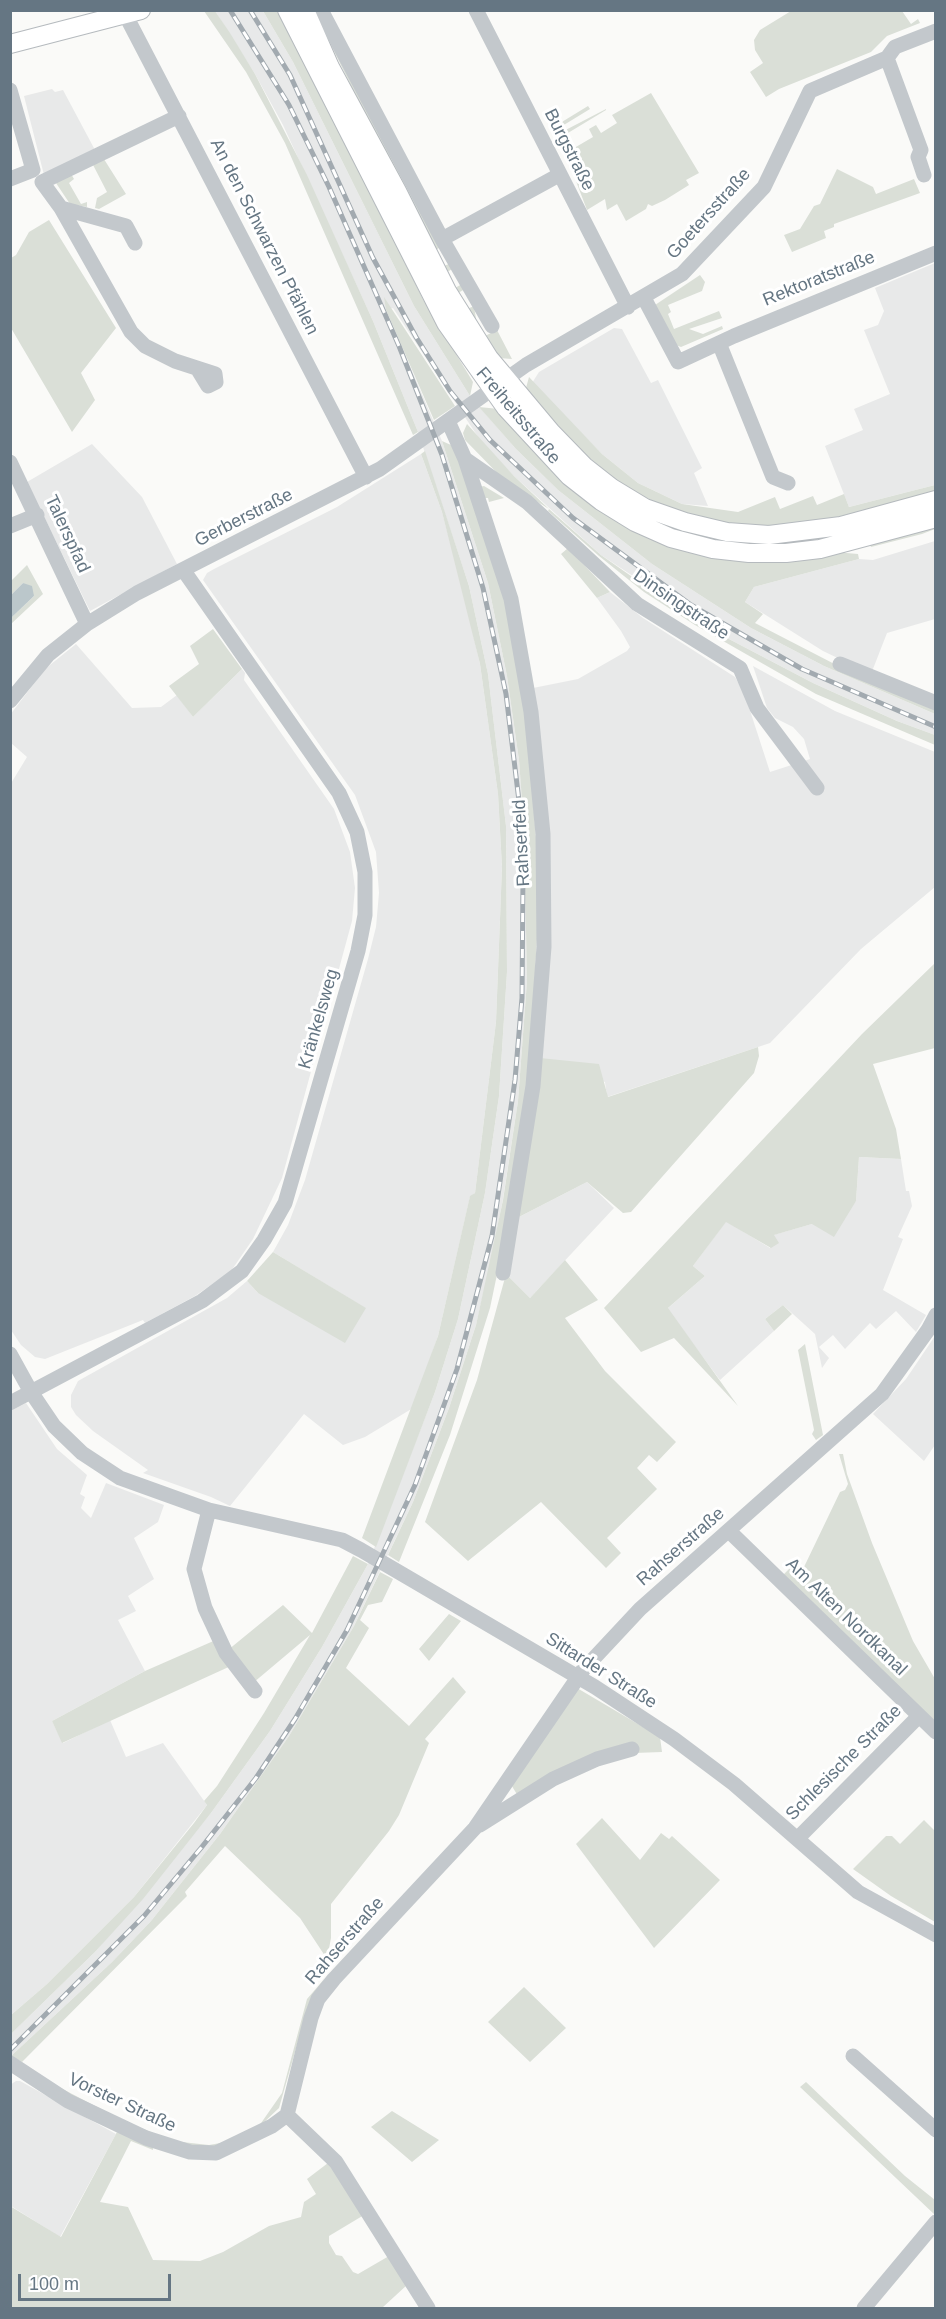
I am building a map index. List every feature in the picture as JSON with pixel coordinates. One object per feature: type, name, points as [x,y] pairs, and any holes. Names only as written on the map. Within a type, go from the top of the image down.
[{"type":"main road","name":"Freiheitsstraße","points":[[287,10],[446,323],[498,384],[569,476],[601,501],[635,522],[671,538],[713,549],[786,553],[852,542],[936,518]]},
{"type":"main road","name":"Freiheitsstraße","points":[[305,10],[330,67],[498,384],[551,432],[584,466],[612,488],[645,508],[685,522],[727,532],[769,535],[841,526],[936,500]]},
{"type":"main road","points":[[10,44],[133,12]]},
{"type":"street","points":[[321,10],[442,239],[492,326]]},
{"type":"street","name":"Burgstraße","points":[[476,10],[628,307]]},
{"type":"street","name":"An den Schwarzen Pfählen","points":[[133,12],[179,116],[366,477]]},
{"type":"street","name":"Goetersstraße","points":[[498,384],[682,274],[764,187],[810,91],[886,58],[894,47],[936,31]]},
{"type":"street","points":[[886,58],[921,150],[918,157],[924,175]]},
{"type":"street","points":[[10,90],[33,170],[10,179]]},
{"type":"street","points":[[179,116],[42,182],[61,208],[131,332],[145,346],[197,368]]},
{"type":"street","points":[[442,239],[559,175]]},
{"type":"street","points":[[61,208],[126,226],[135,243]]},
{"type":"street","name":"Rektoratstraße","points":[[644,298],[678,362],[734,336],[936,253]]},
{"type":"street","points":[[719,343],[773,477],[788,483]]},
{"type":"street","name":"Gerberstraße","points":[[10,701],[48,655],[87,624],[134,595],[366,477],[498,384]]},
{"type":"street","name":"Rahserfeld","points":[[448,421],[465,459],[511,599],[531,712],[543,834],[544,947],[533,1086],[503,1273]]},
{"type":"street","name":"Dinsingstraße","points":[[465,459],[527,502],[637,604],[740,668],[757,708],[817,788]]},
{"type":"street","name":"Talerspfad","points":[[10,462],[87,624]]},
{"type":"street","points":[[10,526],[37,515]]},
{"type":"street","name":"Kränkelsweg","points":[[10,1403],[202,1301],[242,1271],[264,1240],[285,1203],[360,942],[365,915],[365,872],[357,832],[339,793],[184,571]]},
{"type":"street","points":[[840,664],[936,703]]},
{"type":"street","name":"Rahserstraße","points":[[287,2115],[311,2018],[318,1999],[334,1978],[475,1828],[577,1678],[632,1617],[882,1394],[928,1330],[936,1315]]},
{"type":"street","name":"Sittarder Straße","points":[[10,1354],[31,1392],[54,1426],[82,1454],[120,1478],[209,1510],[342,1540],[577,1678],[710,1766],[858,1892],[936,1935]]},
{"type":"street","points":[[209,1510],[194,1569],[205,1608],[226,1653],[255,1691]]},
{"type":"street","name":"Am Alten Nordkanal","points":[[729,1531],[936,1732]]},
{"type":"street","name":"Schlesische Straße","points":[[797,1839],[919,1716]]},
{"type":"street","name":"Rahserstraße","points":[[475,1828],[554,1779],[597,1759],[632,1749]]},
{"type":"street","points":[[854,2055],[936,2130]]},
{"type":"street","name":"Vorster Straße","points":[[13,2069],[48,2090],[115,2124],[170,2148],[190,2152],[216,2153],[272,2126],[287,2115]]},
{"type":"street","points":[[287,2115],[336,2162],[428,2308]]},
{"type":"street","points":[[864,2308],[936,2222]]},
{"type":"shaded area","points":[[204,11],[215,11],[230,33],[255,74],[307,175],[373,321],[418,432],[413,435],[285,143],[246,72]]},
{"type":"shaded area","points":[[215,11],[263,11],[293,62],[414,306],[470,396],[516,449],[558,490],[652,564],[751,628],[824,666],[935,714],[935,735],[897,721],[813,683],[727,638],[601,555],[514,476],[482,443],[393,308],[386,310],[442,441],[488,583],[507,676],[519,760],[524,828],[527,981],[518,1101],[491,1260],[476,1325],[449,1408],[413,1502],[354,1626],[289,1736],[220,1834],[151,1921],[112,1962],[11,2056],[11,2034],[95,1952],[211,1813],[270,1731],[322,1647],[368,1564],[435,1392],[458,1319],[485,1193],[499,1096],[507,972],[506,826],[488,674],[469,586],[418,432],[373,321],[283,125],[255,74]]},
{"type":"shaded area","points":[[263,11],[279,11],[424,301],[473,382],[470,396],[414,306],[293,62]]},
{"type":"shaded area","points":[[314,11],[318,11],[349,69],[346,71],[364,104],[367,103],[370,110],[368,112],[398,170],[402,169],[405,175],[402,177],[432,233],[435,232],[442,246],[436,250],[444,266],[451,263],[454,268],[447,272],[455,288],[462,284],[465,289],[458,293],[467,309],[474,306],[477,325],[483,337],[497,330],[512,359],[499,358],[491,351],[453,291]]},
{"type":"shaded area","points":[[791,11],[902,11],[911,24],[918,19],[920,23],[887,36],[871,52],[779,89],[766,97],[750,72],[763,63],[755,50],[754,40],[760,30]]},
{"type":"shaded area","points":[[52,89],[55,92],[63,90],[95,150],[44,175],[24,96]]},
{"type":"shaded area","points":[[651,93],[699,173],[686,180],[689,185],[665,200],[652,206],[648,204],[646,209],[626,221],[617,204],[607,210],[605,199],[587,210],[563,147],[565,143],[569,151],[593,137],[589,129],[596,125],[601,133],[617,123],[612,115]]},
{"type":"shaded area","points":[[588,106],[590,109],[554,131],[552,128]]},
{"type":"shaded area","points":[[606,110],[558,139],[556,135]]},
{"type":"shaded area","points":[[102,156],[126,194],[99,209],[95,208],[97,198],[107,192],[91,161]]},
{"type":"shaded area","points":[[837,169],[873,187],[876,194],[914,179],[920,193],[834,224],[834,227],[824,231],[826,238],[792,252],[784,235],[800,229],[814,206],[820,204]]},
{"type":"shaded area","points":[[70,172],[74,179],[69,183],[81,204],[87,202],[87,207],[70,204],[56,183]]},
{"type":"shaded area","points":[[49,220],[116,328],[81,373],[95,400],[72,432],[11,328],[11,258],[16,255],[29,232]]},
{"type":"shaded area","points":[[935,263],[935,485],[849,507],[825,446],[863,430],[854,409],[890,394],[864,330],[878,325],[884,311],[875,288]]},
{"type":"shaded area","points":[[700,275],[705,282],[702,291],[668,305],[671,312],[668,314],[674,329],[719,311],[722,318],[689,329],[703,334],[722,326],[723,329],[681,347],[676,345],[655,305]]},
{"type":"shaded area","points":[[384,297],[455,406],[434,420],[386,310]]},
{"type":"shaded area","points":[[614,328],[622,329],[651,383],[658,380],[702,468],[694,473],[708,506],[682,504],[638,483],[602,454],[532,383],[539,372]]},
{"type":"shaded area","points":[[529,377],[602,454],[638,483],[682,504],[738,512],[775,497],[780,509],[813,496],[817,505],[844,494],[849,507],[935,485],[935,495],[816,525],[745,528],[672,510],[634,492],[607,475],[575,447],[528,395],[526,388]]},
{"type":"shaded area","points":[[479,407],[499,409],[652,536],[858,554],[859,559],[754,587],[745,602],[763,614],[755,623],[848,671],[935,706],[935,714],[824,666],[751,628],[652,564],[558,490],[516,449]]},
{"type":"shaded area","points":[[467,424],[514,476],[549,509],[506,482],[465,440],[463,433]]},
{"type":"shaded area","points":[[442,441],[451,445],[457,454],[507,597],[526,712],[540,888],[527,1109],[509,1217],[490,1308],[450,1435],[399,1562],[388,1555],[413,1502],[449,1408],[476,1325],[503,1200],[518,1101],[527,981],[524,828],[519,760],[507,676],[488,583]]},
{"type":"shaded area","points":[[92,444],[142,497],[177,564],[90,611],[27,482]]},
{"type":"shaded area","points":[[425,451],[469,586],[488,674],[506,826],[507,972],[499,1096],[485,1193],[458,1319],[435,1392],[376,1547],[362,1538],[438,1336],[470,1196],[475,1193],[496,1022],[502,867],[498,794],[480,664],[442,512],[421,454]]},
{"type":"shaded area","points":[[421,454],[442,512],[480,664],[498,794],[502,867],[496,1022],[475,1193],[470,1197],[438,1336],[413,1408],[365,1437],[343,1445],[304,1414],[230,1506],[143,1473],[148,1470],[93,1431],[76,1415],[71,1407],[71,1395],[78,1381],[227,1298],[247,1281],[258,1293],[365,1308],[273,1252],[288,1225],[305,1180],[368,959],[376,927],[379,893],[376,852],[355,795],[203,580],[207,573],[337,507]]},
{"type":"shaded area","points":[[484,486],[504,498],[489,502],[488,498],[483,498],[479,487]]},
{"type":"shaded area","points":[[549,509],[601,555],[727,638],[813,683],[897,721],[935,735],[935,745],[816,694],[695,625],[644,592],[599,556],[548,511]]},
{"type":"shaded area","points":[[935,525],[935,529],[922,534],[871,547],[869,543]]},
{"type":"shaded area","points":[[935,541],[935,619],[887,633],[871,674],[823,651],[745,602],[754,587],[859,559],[873,560]]},
{"type":"shaded area","points":[[568,548],[610,592],[597,598],[561,554]]},
{"type":"shaded area","points":[[27,565],[43,594],[11,624],[11,618],[34,596],[23,583],[11,595],[11,581]]},
{"type":"shaded area","points":[[23,583],[32,586],[34,596],[11,618],[11,595]]},
{"type":"shaded area","points":[[610,592],[643,618],[735,677],[744,692],[770,772],[810,759],[804,739],[793,727],[775,718],[767,708],[753,666],[835,711],[935,752],[935,887],[861,949],[770,1043],[607,1097],[605,1082],[540,1058],[533,688],[578,679],[627,651],[630,647],[621,631],[597,598]]},
{"type":"shaded area","points":[[213,629],[242,669],[193,717],[169,686],[199,664],[190,646]]},
{"type":"shaded area","points":[[76,644],[132,708],[161,707],[177,695],[193,717],[242,669],[245,673],[244,680],[334,809],[350,852],[355,888],[352,921],[282,1178],[253,1239],[231,1271],[195,1296],[145,1323],[143,1320],[45,1359],[35,1357],[21,1345],[11,1330],[10,785],[27,757],[11,743],[10,715],[45,669]]},
{"type":"shaded area","points":[[935,963],[935,1048],[873,1064],[896,1129],[901,1159],[859,1157],[856,1201],[834,1237],[812,1224],[774,1235],[779,1243],[771,1248],[726,1222],[693,1266],[705,1276],[668,1308],[738,1406],[674,1338],[641,1352],[604,1308],[862,1034]]},
{"type":"shaded area","points":[[758,1047],[759,1056],[754,1073],[631,1212],[623,1213],[587,1182],[517,1218],[540,1058],[599,1064],[608,1097]]},
{"type":"shaded area","points":[[859,1157],[901,1159],[906,1191],[909,1191],[912,1206],[898,1237],[903,1239],[883,1290],[926,1315],[916,1332],[896,1311],[876,1329],[870,1323],[845,1349],[833,1335],[819,1347],[829,1358],[822,1368],[815,1334],[783,1305],[765,1319],[774,1331],[720,1380],[667,1309],[705,1276],[693,1266],[726,1221],[770,1248],[773,1235],[812,1224],[856,1201]]},
{"type":"shaded area","points":[[587,1182],[614,1208],[530,1298],[506,1274],[517,1218]]},
{"type":"shaded area","points":[[273,1252],[366,1308],[345,1343],[258,1293],[247,1281]]},
{"type":"shaded area","points":[[565,1260],[598,1300],[565,1318],[605,1371],[676,1442],[657,1462],[649,1455],[637,1468],[657,1489],[607,1538],[621,1553],[606,1568],[541,1502],[468,1561],[425,1522],[477,1380],[506,1274],[530,1298]]},
{"type":"shaded area","points":[[783,1305],[792,1314],[774,1331],[765,1319]]},
{"type":"shaded area","points":[[935,1336],[935,1445],[924,1461],[873,1414],[906,1379]]},
{"type":"shaded area","points":[[805,1344],[823,1435],[816,1440],[812,1434],[814,1430],[798,1350]]},
{"type":"shaded area","points":[[26,1403],[57,1449],[87,1475],[80,1494],[85,1497],[81,1508],[91,1518],[106,1483],[164,1505],[158,1522],[134,1538],[154,1579],[128,1596],[136,1611],[118,1620],[145,1671],[52,1721],[63,1743],[110,1720],[126,1757],[163,1743],[207,1805],[134,1897],[47,1984],[11,2015],[10,1411]]},
{"type":"shaded area","points":[[839,1454],[843,1454],[847,1474],[872,1543],[913,1641],[935,1679],[935,1725],[782,1576],[797,1561],[804,1567],[840,1492],[845,1490],[848,1484]]},
{"type":"shaded area","points":[[353,1556],[368,1564],[322,1647],[270,1731],[211,1813],[143,1899],[95,1952],[11,2034],[11,2015],[47,1984],[134,1897],[194,1823],[207,1805],[204,1801],[217,1786],[264,1713],[310,1635],[253,1683],[228,1650],[283,1605],[312,1633]]},
{"type":"shaded area","points":[[380,1572],[393,1579],[382,1602],[368,1605],[360,1620],[369,1628],[346,1668],[409,1726],[453,1677],[466,1692],[425,1739],[429,1743],[399,1815],[389,1831],[331,1904],[331,1938],[327,1959],[300,1918],[225,1846],[185,1892],[187,1896],[22,2062],[11,2056],[112,1962],[151,1921],[220,1834],[289,1736],[354,1626]]},
{"type":"shaded area","points":[[449,1614],[461,1621],[429,1661],[419,1649]]},
{"type":"shaded area","points":[[218,1639],[233,1665],[62,1743],[52,1721],[145,1671]]},
{"type":"shaded area","points":[[577,1688],[660,1737],[662,1752],[634,1753],[518,1796],[510,1783]]},
{"type":"shaded area","points":[[602,1818],[640,1860],[661,1833],[669,1839],[672,1836],[720,1880],[654,1948],[576,1844]]},
{"type":"shaded area","points":[[924,1820],[935,1831],[935,1922],[891,1896],[853,1869],[886,1836],[892,1836],[900,1844]]},
{"type":"shaded area","points":[[325,1978],[315,1994],[301,2031],[279,2108],[259,2127],[220,2147],[190,2147],[151,2136],[65,2093],[53,2084],[124,2121],[173,2141],[209,2145],[226,2142],[259,2126],[282,2093],[307,1999]]},
{"type":"shaded area","points":[[524,1987],[566,2028],[530,2062],[488,2022]]},
{"type":"shaded area","points":[[20,2081],[116,2134],[60,2237],[11,2206],[10,2085]]},
{"type":"shaded area","points":[[806,2082],[905,2176],[935,2200],[935,2215],[800,2087]]},
{"type":"shaded area","points":[[392,2111],[439,2140],[412,2162],[371,2127]]},
{"type":"shaded area","points":[[117,2132],[153,2147],[153,2150],[131,2141],[100,2202],[128,2207],[153,2260],[200,2261],[223,2252],[269,2226],[301,2217],[304,2202],[316,2194],[307,2179],[328,2163],[364,2215],[329,2236],[329,2243],[336,2255],[342,2256],[353,2272],[358,2274],[389,2256],[407,2285],[382,2308],[11,2308],[10,2206],[61,2237]]},
{"type":"railway","points":[[10,2050],[144,1916],[201,1848],[256,1778],[295,1719],[347,1630],[415,1485],[457,1369],[492,1236],[515,1080],[522,998],[523,877],[519,801],[506,694],[483,588],[442,455],[399,346],[329,187],[289,105],[230,10]]},
{"type":"railway","points":[[250,10],[290,75],[373,258],[416,337],[450,391],[490,440],[573,518],[691,605],[802,669],[936,727]]}]
